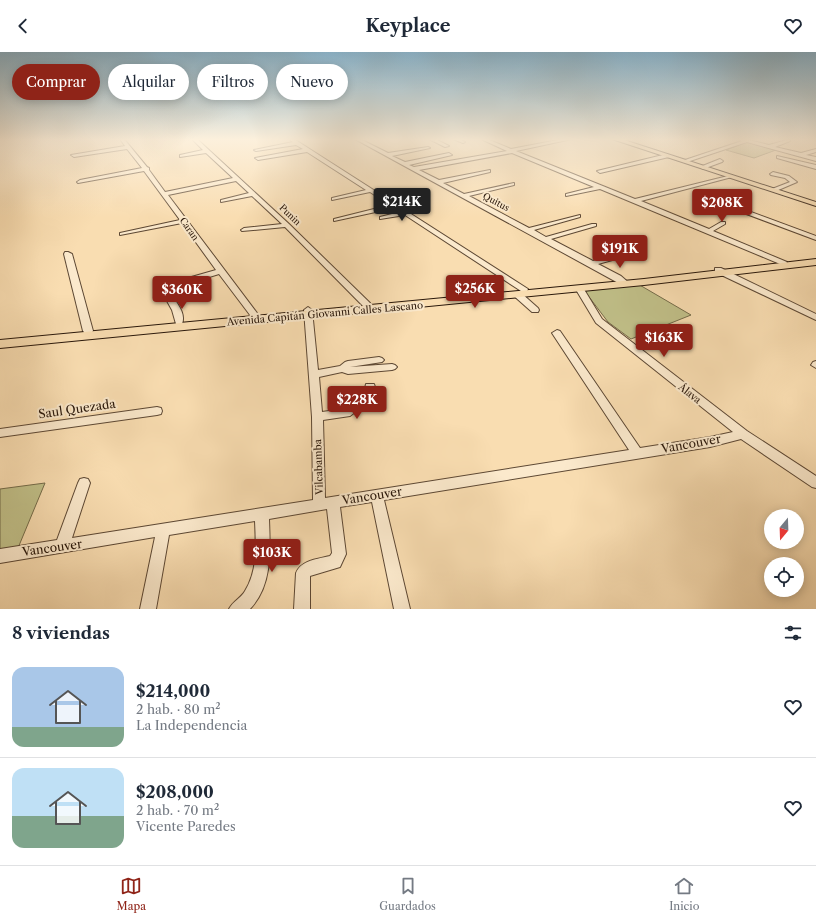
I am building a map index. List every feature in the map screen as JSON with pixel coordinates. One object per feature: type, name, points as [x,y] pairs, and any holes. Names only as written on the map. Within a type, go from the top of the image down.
[{"type":"main road","points":[[697,165],[816,204]]},
{"type":"main road","name":"Avenida Capitán Giovanni Calles Lascano","points":[[721,272],[780,260],[816,258]]},
{"type":"main road","name":"Avenida Capitán Giovanni Calles Lascano","points":[[0,344],[255,317],[816,262]]},
{"type":"main road","name":"Avenida Capitán Giovanni Calles Lascano","points":[[520,292],[579,288],[622,281]]},
{"type":"main road","name":"Avenida Capitán Giovanni Calles Lascano","points":[[0,339],[179,322],[255,317]]},
{"type":"street","name":"Caran","points":[[144,165],[255,317]]},
{"type":"street","name":"Punin","points":[[222,165],[287,225],[368,307]]},
{"type":"street","points":[[332,165],[406,213],[520,292],[535,310]]},
{"type":"street","name":"Quitus","points":[[406,165],[622,281]]},
{"type":"street","points":[[413,169],[434,165]]},
{"type":"street","points":[[547,165],[780,260]]},
{"type":"street","points":[[600,171],[627,165]]},
{"type":"street","points":[[703,167],[709,165]]},
{"type":"street","points":[[805,165],[816,168]]},
{"type":"street","points":[[80,182],[147,169]]},
{"type":"street","points":[[438,182],[488,171]]},
{"type":"street","points":[[773,174],[787,177],[794,182],[774,190]]},
{"type":"street","points":[[635,201],[730,176]]},
{"type":"street","points":[[164,194],[237,179]]},
{"type":"street","points":[[463,196],[512,184]]},
{"type":"street","points":[[568,195],[600,187]]},
{"type":"street","points":[[334,199],[371,190]]},
{"type":"street","points":[[223,201],[254,194]]},
{"type":"street","points":[[719,202],[816,238]]},
{"type":"street","points":[[649,203],[776,256],[780,260]]},
{"type":"street","points":[[336,220],[395,206]]},
{"type":"street","points":[[382,218],[406,213]]},
{"type":"street","points":[[528,230],[578,216]]},
{"type":"street","points":[[164,230],[185,223]]},
{"type":"street","points":[[122,234],[185,223]]},
{"type":"street","points":[[712,229],[724,223]]},
{"type":"street","points":[[244,230],[287,225]]},
{"type":"street","points":[[545,239],[594,225]]},
{"type":"street","points":[[592,264],[642,248]]},
{"type":"street","points":[[68,254],[88,331]]},
{"type":"street","points":[[179,322],[178,310],[166,290],[177,284],[220,271]]},
{"type":"street","points":[[721,272],[816,317]]},
{"type":"street","name":"Álava","points":[[579,288],[599,321],[743,434],[816,483]]},
{"type":"street","name":"Vilcabamba","points":[[308,312],[314,374],[319,505]]},
{"type":"street","points":[[557,333],[637,454]]},
{"type":"street","points":[[343,369],[348,364],[379,360]]},
{"type":"street","points":[[314,374],[343,369],[348,371],[392,366]]},
{"type":"street","points":[[316,417],[346,414],[368,395],[370,387]]},
{"type":"street","name":"Saul Quezada","points":[[0,433],[157,411]]},
{"type":"street","name":"Vancouver","points":[[0,556],[637,454],[710,442],[743,434]]},
{"type":"street","points":[[62,547],[84,483]]},
{"type":"street","points":[[377,496],[402,609]]},
{"type":"street","points":[[302,609],[303,573],[308,569],[335,562],[339,554],[333,502]]},
{"type":"street","points":[[237,609],[251,597],[262,564],[262,514]]},
{"type":"street","points":[[148,609],[163,529]]},
{"type":"shaded area","points":[[638,284],[691,315],[631,339],[608,322],[583,289]]},
{"type":"shaded area","points":[[45,483],[18,548],[0,551],[0,489]]}]
